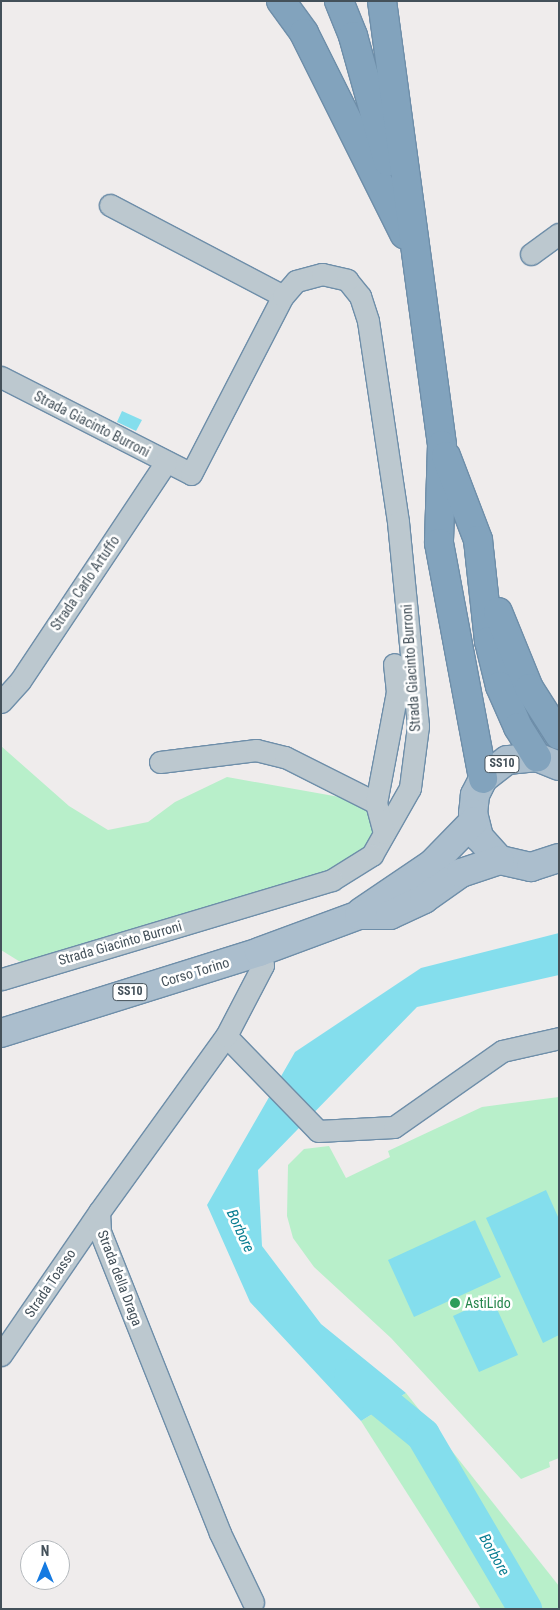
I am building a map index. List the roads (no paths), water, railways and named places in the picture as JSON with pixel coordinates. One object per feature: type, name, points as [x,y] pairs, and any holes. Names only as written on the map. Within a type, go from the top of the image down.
[{"type":"highway","points":[[281,1],[304,33],[414,254]]},
{"type":"highway","points":[[339,1],[353,36],[414,254]]},
{"type":"highway","points":[[382,1],[414,254],[442,446],[439,543],[483,779]]},
{"type":"highway","points":[[442,446],[478,540],[482,560],[509,645],[529,688],[559,735]]},
{"type":"highway","points":[[482,560],[489,641],[500,686],[518,727],[548,761]]},
{"type":"main road","name":"SS10","points":[[500,860],[487,850],[474,821],[473,804],[483,779],[507,760],[548,761]]},
{"type":"main road","name":"Corso Torino","points":[[359,915],[373,902],[392,894],[432,864],[474,821]]},
{"type":"main road","points":[[500,860],[531,867],[559,858]]},
{"type":"main road","name":"Corso Torino","points":[[1,1033],[259,952],[359,915],[399,912],[424,899],[461,873],[500,860]]},
{"type":"street","points":[[110,205],[283,296]]},
{"type":"street","points":[[531,254],[559,234]]},
{"type":"street","name":"Strada Giacinto Burroni","points":[[1,377],[191,474],[283,296],[296,281],[322,274],[347,280],[360,296],[368,321],[398,522],[418,726],[410,788],[372,855],[332,880],[1,979]]},
{"type":"street","name":"Strada Carlo Artuffo","points":[[1,702],[20,681],[166,462]]},
{"type":"street","points":[[384,832],[376,803],[397,692],[394,664]]},
{"type":"street","points":[[160,762],[256,750],[285,757],[376,803]]},
{"type":"street","name":"Strada della Draga","points":[[253,1602],[220,1533],[104,1240],[99,1212],[226,1036],[263,965],[259,952]]},
{"type":"street","points":[[226,1036],[318,1131],[394,1127],[502,1051],[559,1038]]},
{"type":"street","name":"Strada Toasso","points":[[1,1355],[99,1212]]},
{"type":"water","points":[[122,411],[142,420],[136,431],[117,422]]},
{"type":"water","points":[[559,933],[559,975],[417,1007],[258,1170],[262,1246],[321,1324],[406,1393],[361,1421],[250,1302],[207,1205],[295,1052],[421,968]]},
{"type":"water","points":[[546,1190],[559,1219],[559,1335],[543,1343],[486,1218]]},
{"type":"water","points":[[475,1220],[501,1277],[414,1317],[388,1260]]},
{"type":"water","points":[[492,1298],[518,1355],[479,1372],[453,1316]]},
{"type":"waterway","name":"Borbore","points":[[351,1376],[423,1435],[525,1609]]},
{"type":"place","name":"AstiLido","points":[[455,1303]]}]
